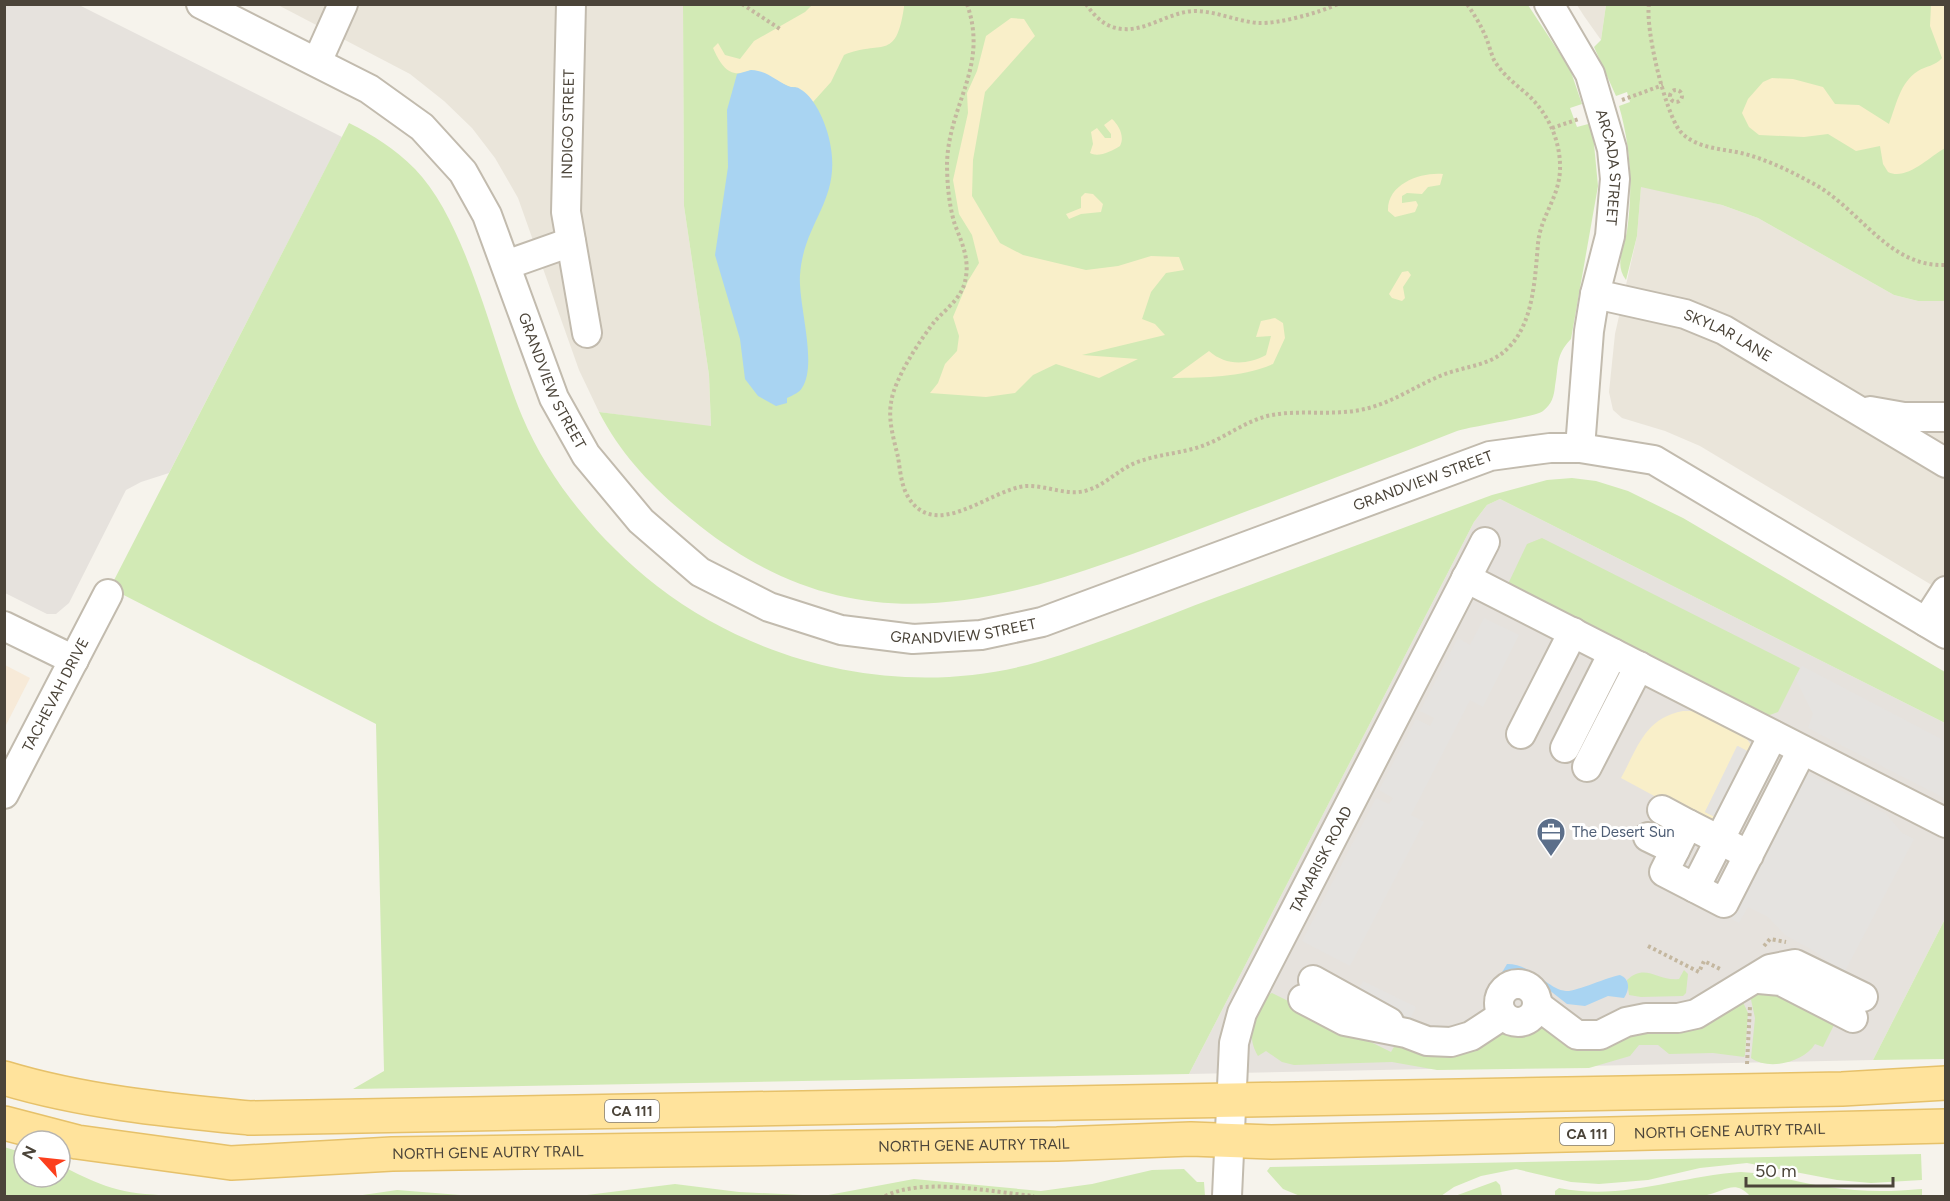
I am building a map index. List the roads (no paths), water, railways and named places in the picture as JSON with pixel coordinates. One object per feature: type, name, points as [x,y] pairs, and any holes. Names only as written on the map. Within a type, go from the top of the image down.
[{"type":"main road","name":"CA 111","points":[[4,1078],[35,1088],[161,1109],[249,1118],[1842,1089],[1946,1083]]},
{"type":"main road","name":"NORTH GENE AUTRY TRAIL","points":[[4,1123],[77,1142],[231,1163],[392,1154],[1229,1140],[1271,1142],[1946,1126]]},
{"type":"street","name":"GRANDVIEW STREET","points":[[201,4],[369,89],[422,127],[463,172],[488,215],[554,398],[586,455],[641,521],[700,572],[769,607],[840,630],[913,639],[981,635],[1042,622],[1490,456],[1550,447],[1580,448],[1654,460],[1936,628]]},
{"type":"street","points":[[317,63],[342,4]]},
{"type":"street","name":"INDIGO STREET","points":[[571,4],[566,212],[587,333]]},
{"type":"street","name":"ARCADA STREET","points":[[1549,4],[1590,74],[1612,149],[1615,179],[1614,212],[1594,294],[1588,331],[1580,448]]},
{"type":"street","points":[[506,265],[571,242]]},
{"type":"street","name":"SKYLAR LANE","points":[[1594,294],[1677,312],[1705,321],[1946,464]]},
{"type":"street","name":"SKYLAR LANE","points":[[1849,405],[1904,417],[1946,417]]},
{"type":"street","name":"TAMARISK ROAD","points":[[1227,1197],[1234,1043],[1246,1005],[1485,542]]},
{"type":"street","points":[[1466,578],[1946,822]]},
{"type":"street","points":[[1936,628],[1946,591]]},
{"type":"street","name":"TACHEVAH DRIVE","points":[[4,794],[108,594]]},
{"type":"street","points":[[4,626],[74,660]]},
{"type":"street","points":[[1521,734],[1573,632]]},
{"type":"street","points":[[1565,748],[1613,653]]},
{"type":"street","points":[[1587,767],[1639,666]]},
{"type":"street","points":[[1695,888],[1773,735]]},
{"type":"street","points":[[1679,841],[1664,872],[1724,903],[1802,750]]},
{"type":"street","points":[[1679,841],[1653,827],[1679,841],[1720,840],[1749,855]]},
{"type":"street","points":[[1308,989],[1427,1041],[1451,1042],[1471,1036],[1503,1015],[1513,1022],[1526,1021],[1535,1012],[1537,1005],[1566,1028],[1588,1037],[1600,1035],[1626,1022],[1646,1018],[1678,1018],[1696,1014],[1746,984],[1780,981],[1858,1008]]},
{"type":"water","points":[[751,70],[762,72],[805,92],[817,107],[823,120],[832,154],[832,174],[828,191],[803,255],[800,275],[808,350],[806,377],[801,390],[787,398],[787,403],[776,406],[758,396],[745,379],[740,339],[715,255],[728,167],[727,110],[737,74]]},
{"type":"water","points":[[1507,964],[1525,968],[1552,986],[1566,991],[1620,975],[1626,979],[1627,991],[1624,998],[1608,996],[1585,1006],[1567,1004],[1530,975],[1512,969],[1501,974]]},
{"type":"place","name":"The Desert Sun","points":[[1551,858]]}]
